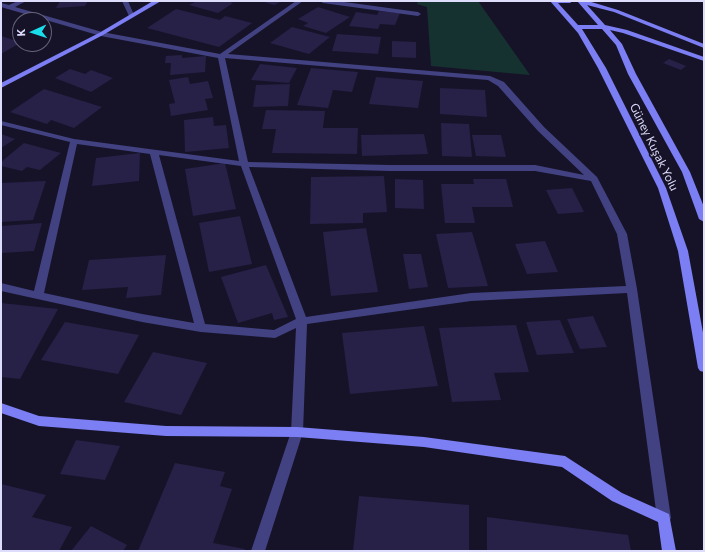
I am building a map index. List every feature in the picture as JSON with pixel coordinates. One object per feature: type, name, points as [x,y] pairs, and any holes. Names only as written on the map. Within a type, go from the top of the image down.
[{"type":"main road","points":[[1,86],[101,34],[131,15],[158,1]]},
{"type":"main road","points":[[553,1],[570,1]]},
{"type":"main road","name":"Güney Kuşak Yolu","points":[[553,1],[577,27],[602,68],[662,188],[683,251],[704,368]]},
{"type":"main road","points":[[580,1],[616,11],[704,46]]},
{"type":"main road","name":"Güney Kuşak Yolu","points":[[580,1],[619,44],[632,74],[686,172],[704,218]]},
{"type":"main road","points":[[577,27],[605,27],[647,38],[704,59]]},
{"type":"main road","points":[[1,408],[39,421],[166,431],[297,432],[424,442],[565,462],[617,497],[664,518],[669,551]]},
{"type":"street","points":[[1,12],[23,1]]},
{"type":"street","points":[[125,1],[131,15]]},
{"type":"street","points":[[221,56],[300,1]]},
{"type":"street","points":[[323,1],[418,14]]},
{"type":"street","points":[[1,5],[101,34],[221,56],[490,78],[501,84],[541,129],[594,180],[622,234],[632,289],[664,518]]},
{"type":"street","points":[[221,56],[244,164],[302,320],[297,432],[258,551]]},
{"type":"street","points":[[1,123],[74,142],[244,164],[390,168],[535,168],[594,180]]},
{"type":"street","points":[[38,296],[74,142]]},
{"type":"street","points":[[154,152],[201,328]]},
{"type":"street","points":[[1,287],[142,318],[201,328],[275,334],[302,320],[471,297],[632,289]]},
{"type":"green space","points":[[418,1],[478,1],[530,75],[431,66],[427,7],[417,4]]},
{"type":"building","points":[[60,1],[88,1],[85,6],[56,8]]},
{"type":"building","points":[[197,1],[232,1],[230,2],[233,3],[218,13],[189,5]]},
{"type":"building","points":[[261,1],[282,1],[274,5]]},
{"type":"building","points":[[318,7],[350,17],[326,33],[303,26],[308,23],[298,19]]},
{"type":"building","points":[[176,9],[220,20],[225,16],[252,23],[219,47],[147,28]]},
{"type":"building","points":[[379,11],[400,13],[395,25],[380,24],[378,29],[349,26],[356,12],[377,15]]},
{"type":"building","points":[[292,27],[330,37],[309,54],[270,43]]},
{"type":"building","points":[[337,34],[381,37],[378,54],[332,51]]},
{"type":"building","points":[[1,36],[12,39],[12,48],[1,54]]},
{"type":"building","points":[[392,41],[416,42],[416,58],[392,57]]},
{"type":"building","points":[[182,55],[182,58],[206,56],[205,72],[170,75],[171,63],[165,63],[166,56]]},
{"type":"building","points":[[669,59],[686,66],[681,70],[663,63]]},
{"type":"building","points":[[260,64],[297,68],[289,83],[251,80]]},
{"type":"building","points":[[311,68],[358,72],[352,92],[333,90],[328,108],[297,105]]},
{"type":"building","points":[[70,69],[85,74],[91,70],[113,78],[91,92],[55,78]]},
{"type":"building","points":[[188,77],[190,84],[208,81],[213,98],[205,99],[208,110],[171,116],[169,104],[175,103],[169,80]]},
{"type":"building","points":[[376,77],[423,81],[418,108],[369,104]]},
{"type":"building","points":[[290,84],[288,106],[253,107],[256,85]]},
{"type":"building","points":[[440,88],[485,90],[487,117],[440,114]]},
{"type":"building","points":[[44,89],[102,107],[74,128],[51,120],[47,124],[10,112]]},
{"type":"building","points":[[266,110],[325,111],[323,128],[358,128],[357,154],[272,153],[276,129],[262,129]]},
{"type":"building","points":[[213,117],[214,126],[226,125],[229,148],[185,152],[184,120]]},
{"type":"building","points":[[441,123],[469,124],[472,157],[442,156]]},
{"type":"building","points":[[1,134],[15,139],[1,148]]},
{"type":"building","points":[[424,134],[428,154],[362,156],[361,135]]},
{"type":"building","points":[[472,135],[501,135],[506,157],[476,156]]},
{"type":"building","points":[[24,143],[61,153],[40,170],[27,167],[22,171],[1,166],[1,162]]},
{"type":"building","points":[[140,153],[139,181],[92,186],[96,158]]},
{"type":"building","points":[[225,163],[236,209],[193,216],[185,169]]},
{"type":"building","points":[[384,176],[387,212],[363,213],[363,223],[310,224],[311,177]]},
{"type":"building","points":[[395,179],[423,180],[424,209],[395,208]]},
{"type":"building","points":[[473,179],[506,179],[513,207],[472,207],[475,223],[445,223],[441,184],[474,184]]},
{"type":"building","points":[[46,181],[33,220],[1,222],[1,183]]},
{"type":"building","points":[[572,188],[584,212],[558,214],[546,190]]},
{"type":"building","points":[[240,216],[252,264],[209,272],[199,223]]},
{"type":"building","points":[[42,223],[34,251],[1,253],[1,226]]},
{"type":"building","points":[[366,228],[378,292],[331,296],[323,232]]},
{"type":"building","points":[[472,232],[488,286],[448,288],[436,234]]},
{"type":"building","points":[[545,241],[558,272],[527,274],[515,244]]},
{"type":"building","points":[[403,254],[421,254],[428,287],[409,289]]},
{"type":"building","points":[[166,255],[161,295],[126,298],[128,287],[82,290],[89,260]]},
{"type":"building","points":[[266,265],[288,317],[274,320],[272,313],[238,323],[221,277]]},
{"type":"building","points":[[1,303],[58,309],[20,379],[1,377]]},
{"type":"building","points":[[593,316],[607,347],[580,349],[567,319]]},
{"type":"building","points":[[560,320],[574,353],[537,355],[526,322]]},
{"type":"building","points":[[65,322],[139,335],[118,374],[41,360]]},
{"type":"building","points":[[516,325],[529,372],[494,373],[501,400],[452,402],[439,328]]},
{"type":"building","points":[[424,326],[438,386],[350,394],[342,333]]},
{"type":"building","points":[[153,352],[207,363],[181,415],[124,402]]},
{"type":"building","points":[[76,440],[120,446],[105,480],[60,474]]},
{"type":"building","points":[[175,463],[225,472],[220,486],[232,489],[213,543],[245,549],[244,551],[138,551]]},
{"type":"building","points":[[1,484],[46,495],[32,517],[72,527],[59,551],[1,551]]},
{"type":"building","points":[[359,496],[469,505],[469,551],[353,551]]},
{"type":"building","points":[[487,517],[628,535],[631,551],[487,551]]},
{"type":"building","points":[[91,526],[127,545],[123,551],[71,551]]}]
